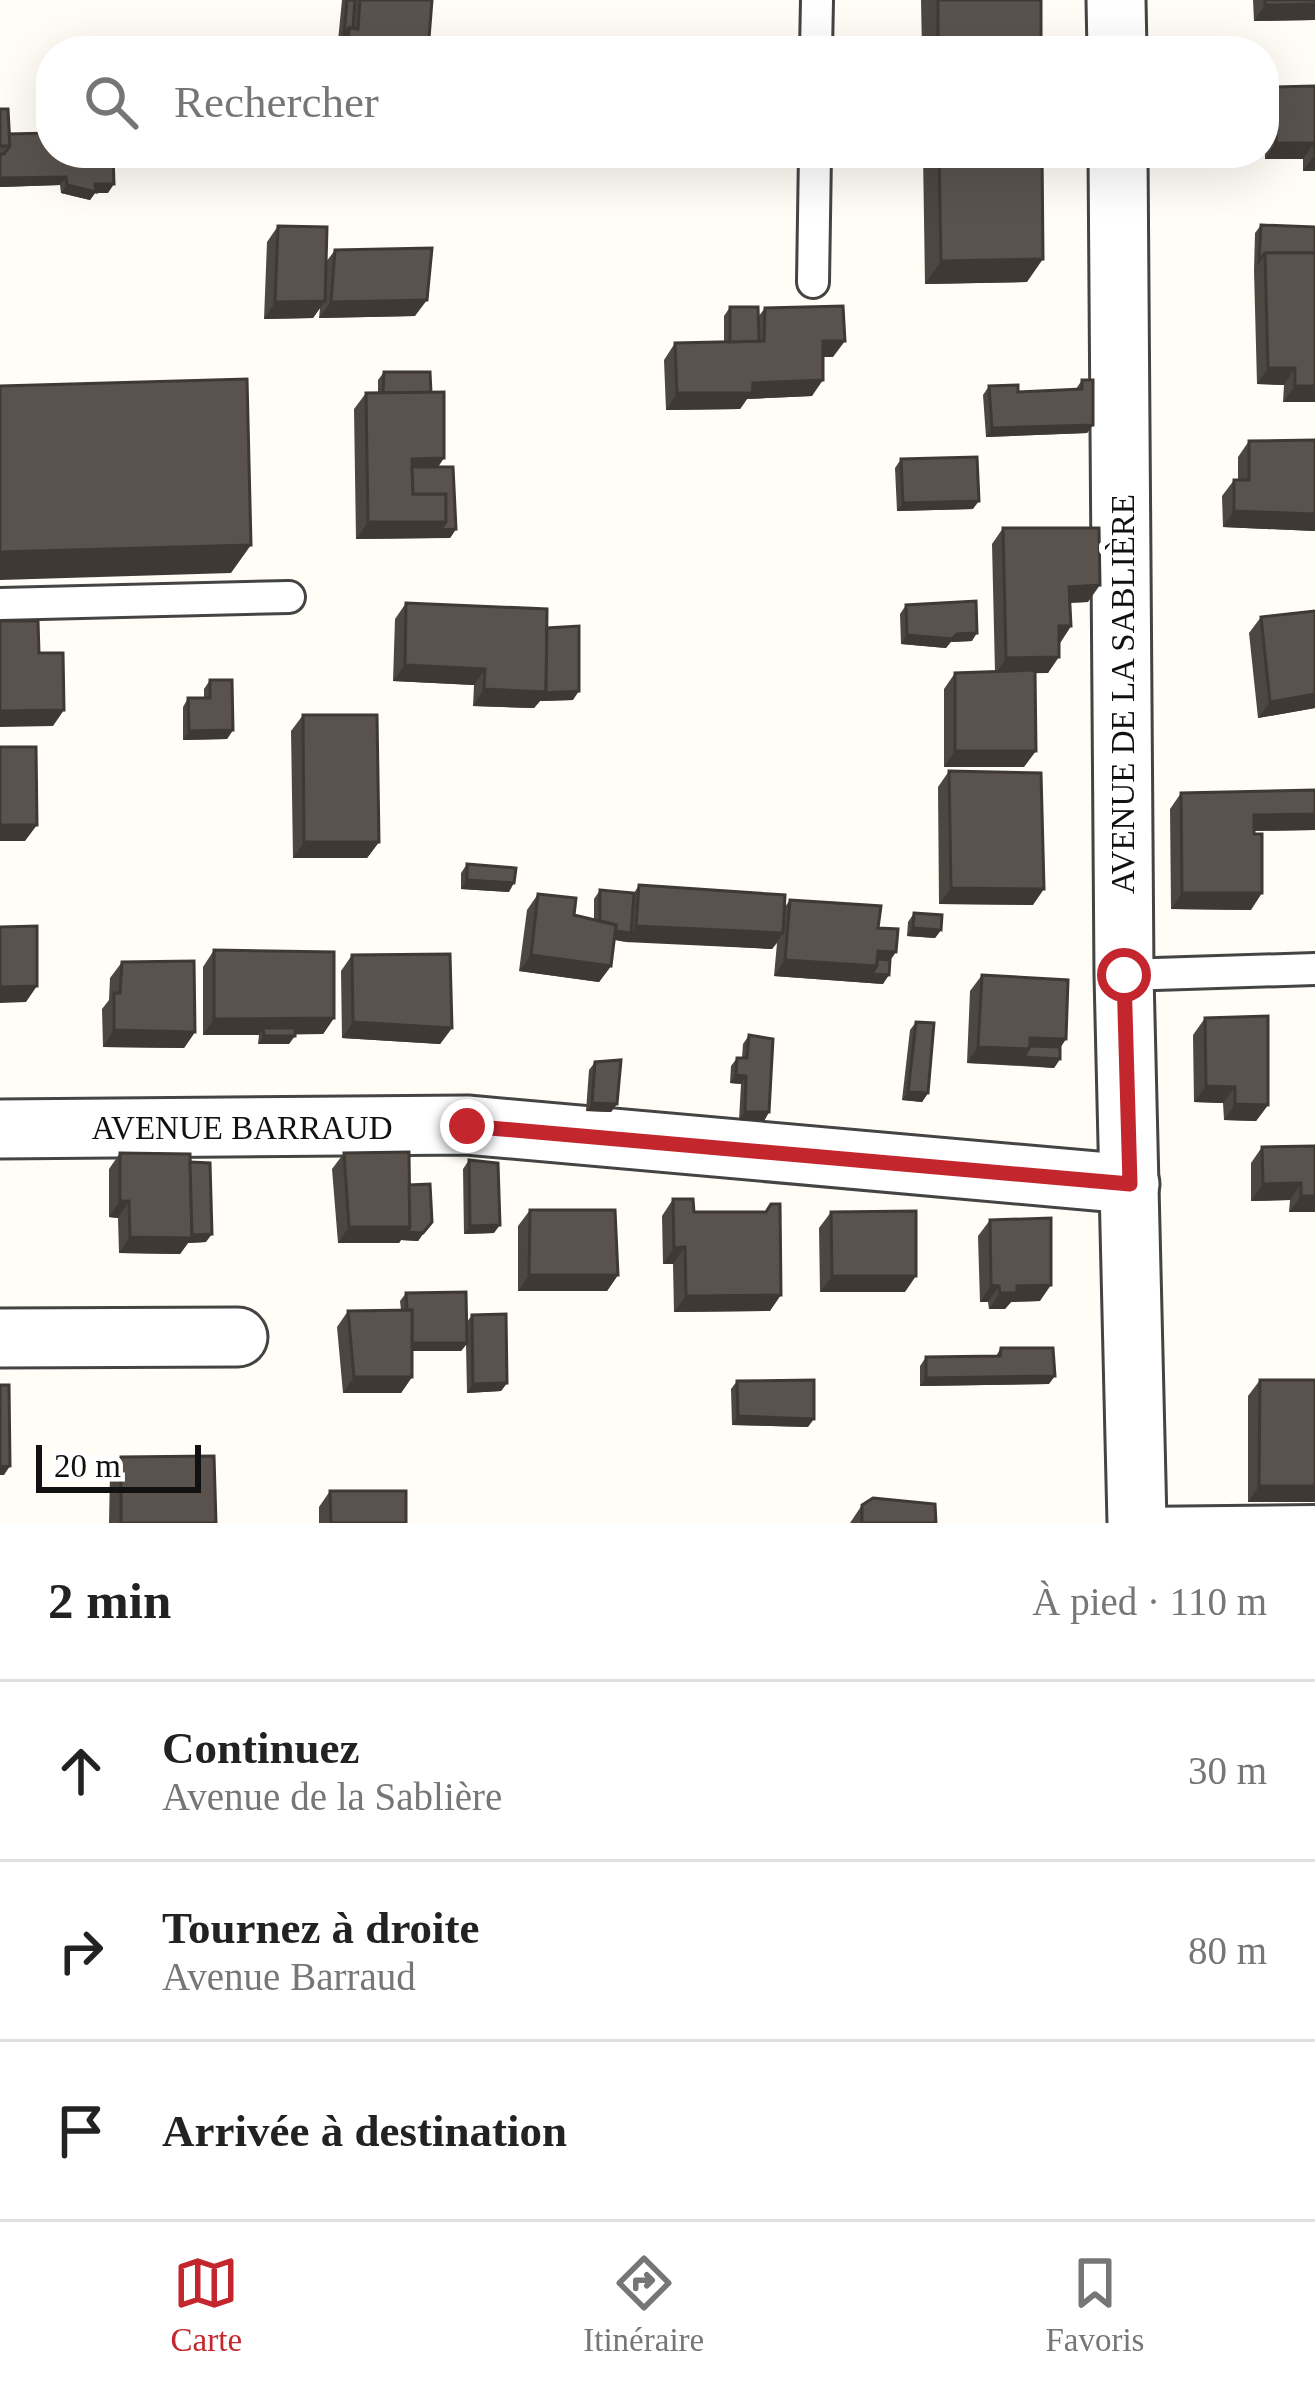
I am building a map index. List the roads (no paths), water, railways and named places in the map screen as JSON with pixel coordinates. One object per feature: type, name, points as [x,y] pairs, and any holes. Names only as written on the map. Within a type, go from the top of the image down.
[{"type":"street","points":[[1116,0],[1117,36]]},
{"type":"street","name":"AVENUE DE LA SABLIÈRE","points":[[1118,168],[1124,975],[1137,1523]]},
{"type":"street","name":"AVENUE BARRAUD","points":[[0,1129],[467,1126],[1130,1184]]},
{"type":"street","points":[[0,1338],[238,1337]]},
{"type":"lane","points":[[816,36],[817,0]]},
{"type":"lane","points":[[813,282],[815,168]]},
{"type":"lane","points":[[0,604],[289,597]]},
{"type":"lane","points":[[1124,975],[1315,969]]},
{"type":"lane","points":[[1137,1523],[1315,1521]]}]
